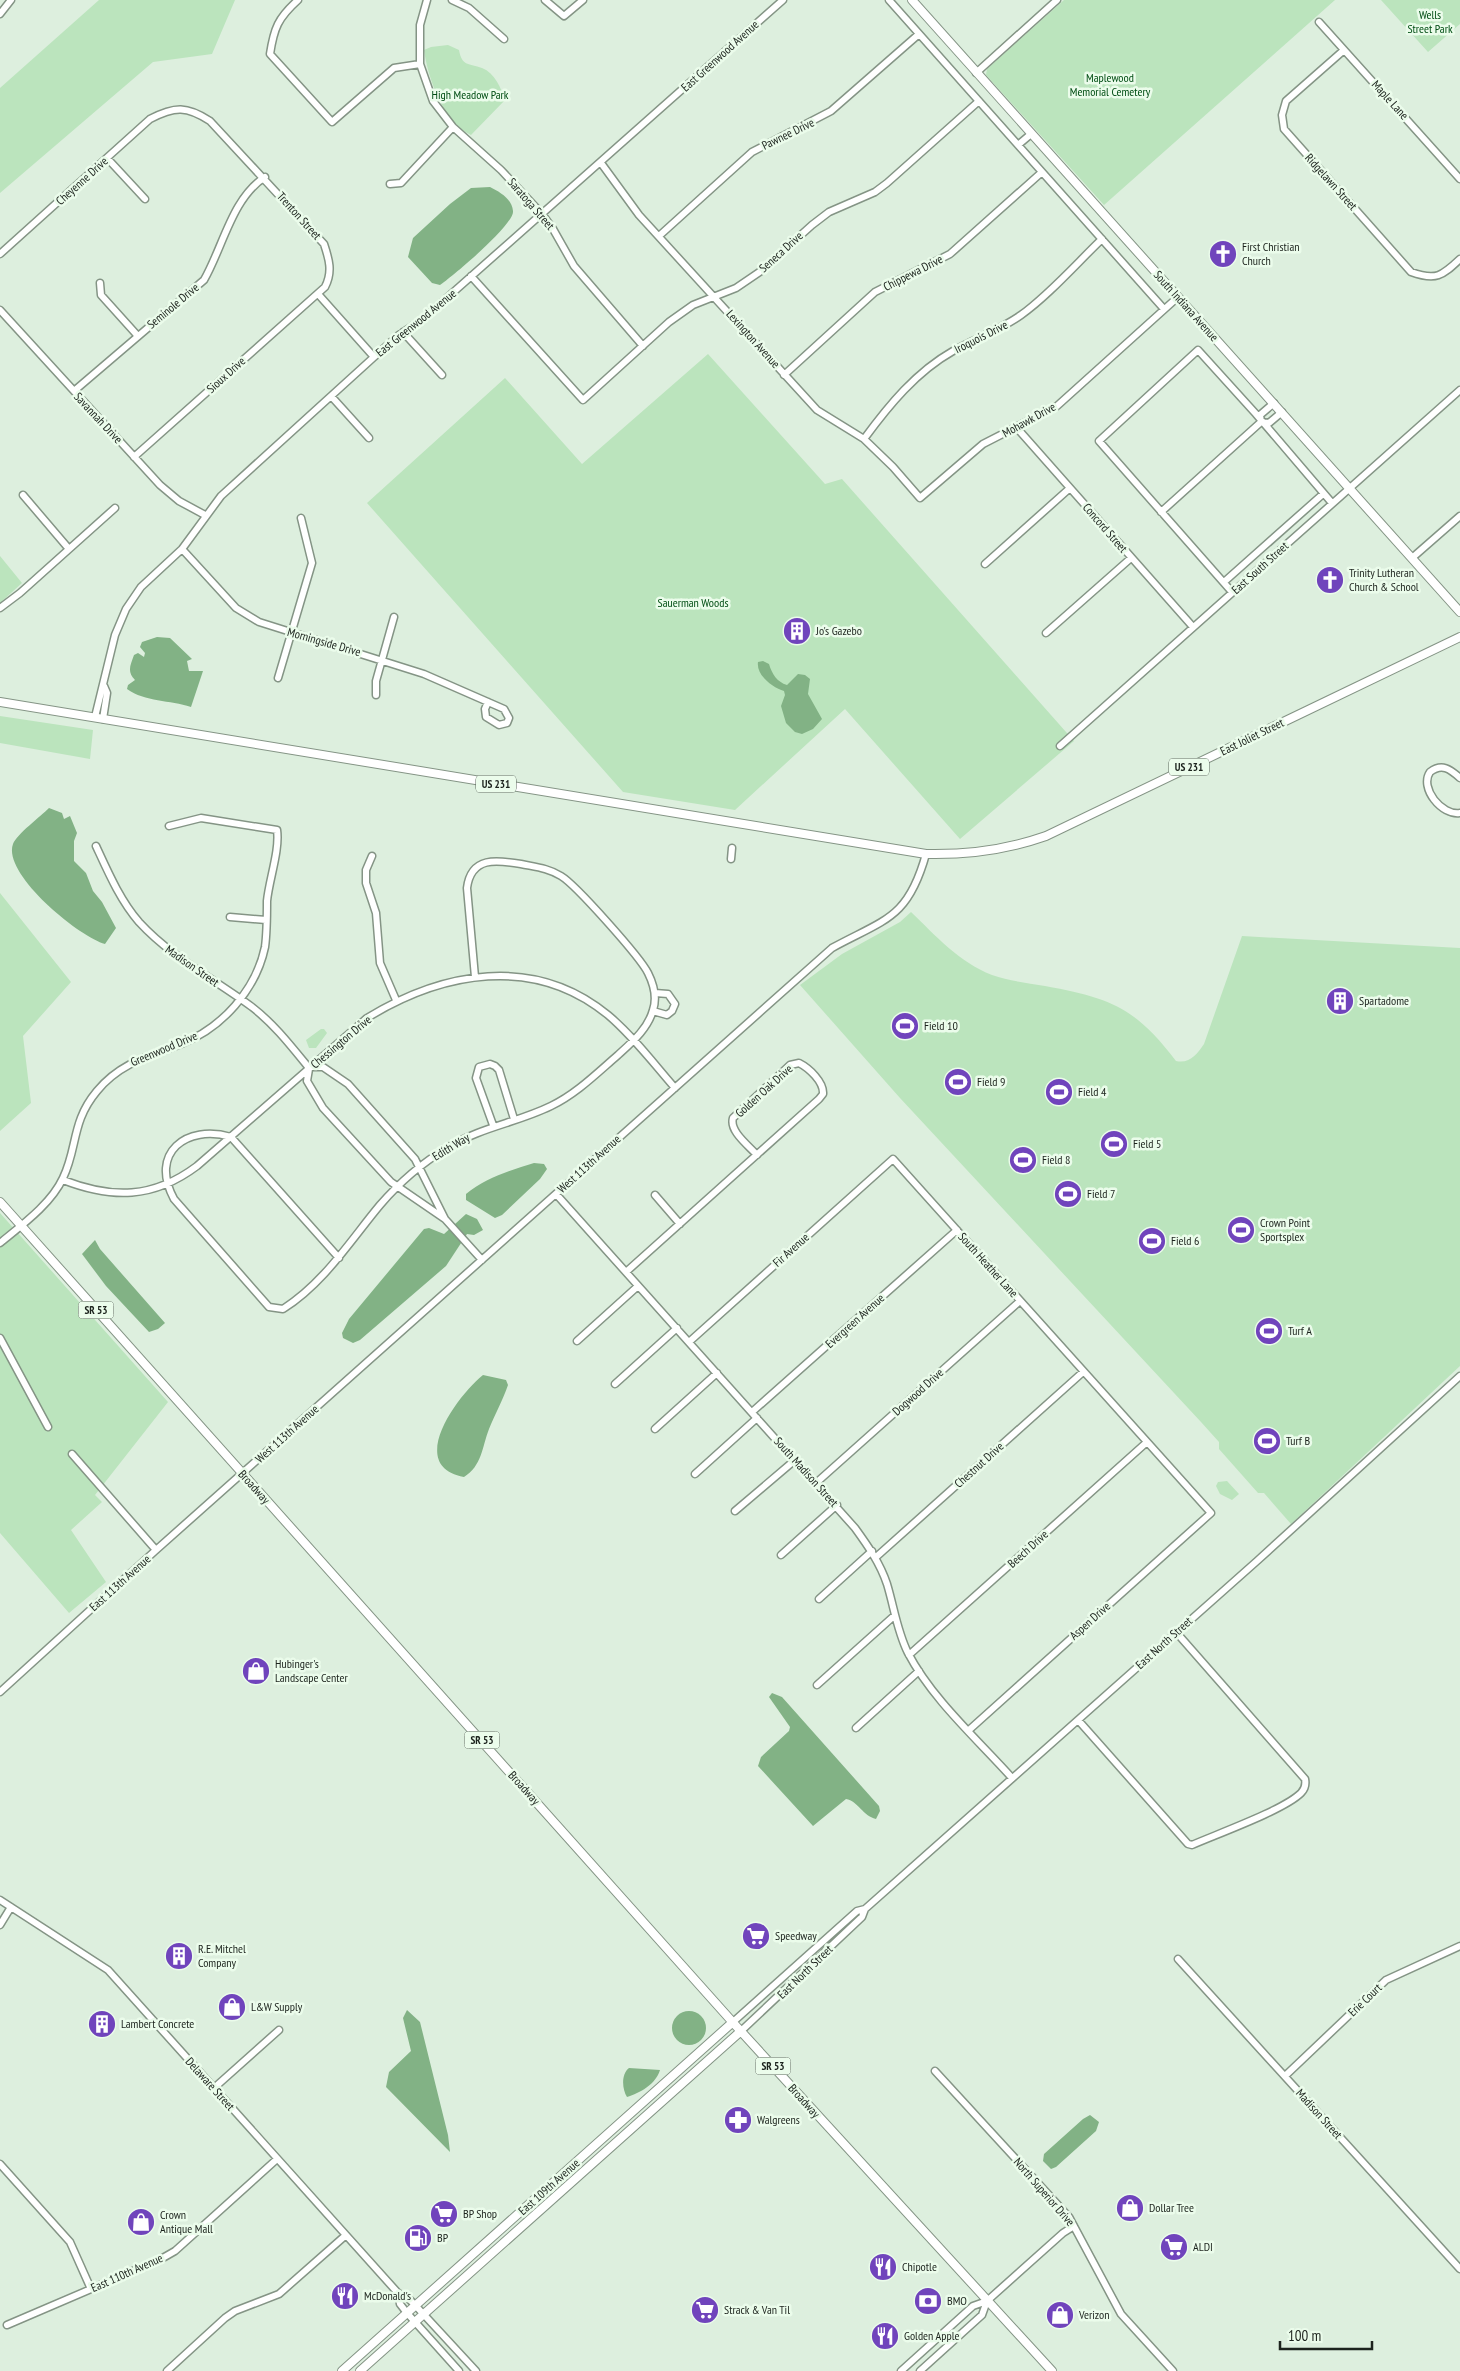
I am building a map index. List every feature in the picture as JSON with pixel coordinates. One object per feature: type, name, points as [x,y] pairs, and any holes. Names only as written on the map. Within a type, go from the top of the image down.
[{"type":"main road","name":"South Indiana Avenue","points":[[912,0],[1460,612]]},
{"type":"main road","name":"East Joliet Street","points":[[926,854],[980,854],[1005,849],[1046,836],[1460,637]]},
{"type":"main road","name":"US 231","points":[[0,702],[926,854]]},
{"type":"main road","name":"Broadway","points":[[0,1202],[741,2031],[1052,2371]]},
{"type":"main road","name":"East 109th Avenue","points":[[342,2371],[733,2022]]},
{"type":"main road","name":"East 109th Avenue","points":[[360,2371],[741,2031]]},
{"type":"street","points":[[1,10],[12,0]]},
{"type":"street","points":[[298,0],[282,14],[273,34],[270,54],[332,122],[394,68],[420,64]]},
{"type":"street","name":"Saratoga Street","points":[[427,0],[420,25],[420,64],[433,101],[453,127],[501,170],[542,214],[554,229],[574,266],[642,346]]},
{"type":"street","points":[[452,0],[470,8],[504,39]]},
{"type":"street","points":[[545,0],[564,16],[583,0]]},
{"type":"street","name":"East Greenwood Avenue","points":[[99,718],[112,645],[126,608],[148,580],[182,549],[205,515],[221,496],[374,357],[403,332],[423,319],[783,0]]},
{"type":"street","points":[[888,0],[1164,309]]},
{"type":"street","points":[[976,72],[1057,0]]},
{"type":"street","name":"Maple Lane","points":[[1319,22],[1460,179]]},
{"type":"street","name":"Pawnee Drive","points":[[659,236],[752,152],[831,111],[918,34]]},
{"type":"street","name":"Ridgelawn Street","points":[[1344,50],[1286,101],[1282,115],[1284,129],[1411,272],[1428,278],[1444,273],[1460,259]]},
{"type":"street","name":"Seneca Drive","points":[[472,276],[583,400],[669,322],[693,305],[736,288],[761,271],[829,212],[874,192],[887,183],[979,101]]},
{"type":"street","name":"Trenton Street","points":[[166,111],[182,109],[194,111],[210,121],[265,178],[324,244],[330,261],[330,277],[318,294]]},
{"type":"street","name":"Cheyenne Drive","points":[[0,254],[150,119],[166,111]]},
{"type":"street","points":[[390,184],[401,183],[453,127]]},
{"type":"street","points":[[1018,145],[1031,134]]},
{"type":"street","points":[[106,158],[146,199]]},
{"type":"street","name":"Lexington Avenue","points":[[601,163],[639,215],[817,410],[864,439],[893,467],[920,498]]},
{"type":"street","name":"Chippewa Drive","points":[[784,374],[875,292],[950,254],[1042,172]]},
{"type":"street","name":"Seminole Drive","points":[[74,392],[204,280],[217,257],[235,211],[253,185],[265,178]]},
{"type":"street","name":"Iroquois Drive","points":[[864,439],[889,406],[918,376],[954,350],[1004,326],[1023,314],[1102,239]]},
{"type":"street","points":[[100,283],[102,295],[137,336]]},
{"type":"street","points":[[318,294],[374,357]]},
{"type":"street","name":"Sioux Drive","points":[[134,457],[318,294]]},
{"type":"street","name":"Mohawk Drive","points":[[920,498],[983,444],[1057,406],[1178,297]]},
{"type":"street","name":"Savannah Drive","points":[[0,310],[134,457],[179,502],[205,515]]},
{"type":"street","points":[[403,332],[442,375]]},
{"type":"street","points":[[1232,592],[1099,440],[1198,350],[1332,503]]},
{"type":"street","name":"East South Street","points":[[1060,746],[1460,390]]},
{"type":"street","points":[[331,396],[369,438]]},
{"type":"street","points":[[1261,422],[1260,415],[1274,403]]},
{"type":"street","points":[[1161,512],[1261,422],[1269,423],[1282,412]]},
{"type":"street","name":"Concord Street","points":[[1017,428],[1193,627]]},
{"type":"street","points":[[985,564],[1070,488]]},
{"type":"street","points":[[1224,582],[1323,494]]},
{"type":"street","points":[[23,495],[69,549]]},
{"type":"street","points":[[0,608],[20,594],[115,508]]},
{"type":"street","points":[[1412,558],[1460,516]]},
{"type":"street","points":[[278,678],[312,563],[301,518]]},
{"type":"street","name":"Morningside Drive","points":[[182,549],[236,608],[259,622],[292,634],[381,659],[424,674],[488,702]]},
{"type":"street","points":[[1046,634],[1131,558]]},
{"type":"street","points":[[376,695],[376,680],[394,617]]},
{"type":"street","points":[[1460,778],[1449,769],[1439,767],[1430,772],[1426,784],[1444,810],[1449,813],[1460,813]]},
{"type":"street","name":"Greenwood Drive","points":[[0,1243],[48,1200],[63,1180],[81,1116],[87,1104],[106,1080],[128,1063],[197,1037],[223,1018],[240,999],[255,975],[262,956],[276,830],[201,818],[169,826]]},
{"type":"street","name":"Madison Street","points":[[96,846],[126,905],[144,927],[165,947],[240,999],[278,1030],[309,1068],[307,1081],[323,1108],[397,1187],[445,1219],[482,1260]]},
{"type":"street","points":[[731,860],[732,848]]},
{"type":"street","name":"West 113th Avenue","points":[[243,1475],[832,948],[887,920],[898,910],[919,880],[926,854]]},
{"type":"street","points":[[372,856],[366,870],[366,883],[376,913],[380,963],[396,1000]]},
{"type":"street","name":"Edith Way","points":[[168,1184],[174,1199],[269,1308],[279,1310],[288,1306],[339,1258],[380,1205],[420,1167],[448,1148],[493,1125],[535,1113],[564,1099],[634,1041],[653,1011],[655,993],[642,963],[569,881],[543,868],[498,860],[484,863],[476,868],[468,882],[475,977]]},
{"type":"street","points":[[230,917],[266,920]]},
{"type":"street","name":"Chessington Drive","points":[[63,1180],[87,1189],[121,1194],[136,1193],[168,1184],[188,1173],[367,1018],[396,1000],[435,984],[475,977],[520,978],[559,987],[607,1014],[634,1041],[675,1088]]},
{"type":"street","points":[[653,1011],[667,1015],[672,1011],[675,1004],[668,994],[655,993]]},
{"type":"street","name":"Golden Oak Drive","points":[[626,1272],[757,1155],[823,1094],[821,1084],[807,1068],[799,1063],[790,1065],[733,1118],[732,1122],[735,1131],[757,1155]]},
{"type":"street","points":[[493,1125],[476,1078],[479,1067],[484,1064],[495,1066],[499,1070],[514,1119]]},
{"type":"street","name":"Madison Street","points":[[309,1068],[323,1067],[348,1084],[415,1159],[445,1219]]},
{"type":"street","points":[[168,1184],[166,1171],[169,1156],[180,1142],[192,1135],[203,1133],[217,1133],[231,1137],[339,1258]]},
{"type":"street","name":"South Heather Lane","points":[[893,1159],[1211,1513]]},
{"type":"street","name":"Fir Avenue","points":[[689,1342],[893,1159]]},
{"type":"street","name":"South Madison Street","points":[[556,1194],[837,1505],[872,1551],[886,1584],[894,1616],[909,1655],[919,1671],[938,1696],[1012,1778]]},
{"type":"street","points":[[655,1195],[680,1224]]},
{"type":"street","name":"Evergreen Avenue","points":[[752,1412],[957,1230]]},
{"type":"street","points":[[577,1341],[638,1286]]},
{"type":"street","name":"Dogwood Drive","points":[[816,1483],[1020,1300]]},
{"type":"street","points":[[615,1384],[677,1328]]},
{"type":"street","points":[[0,1338],[48,1427]]},
{"type":"street","name":"Chestnut Drive","points":[[875,1558],[1083,1372]]},
{"type":"street","points":[[655,1429],[717,1373]]},
{"type":"street","name":"East North Street","points":[[733,2022],[857,1911],[865,1909],[1078,1720],[1460,1376]]},
{"type":"street","points":[[696,1474],[758,1418]]},
{"type":"street","name":"Beech Drive","points":[[909,1655],[1147,1442]]},
{"type":"street","points":[[72,1454],[156,1550]]},
{"type":"street","points":[[735,1511],[795,1460]]},
{"type":"street","name":"East 113th Avenue","points":[[0,1692],[156,1550],[243,1475]]},
{"type":"street","points":[[781,1555],[837,1505]]},
{"type":"street","name":"Aspen Drive","points":[[969,1730],[1211,1513]]},
{"type":"street","points":[[819,1599],[872,1551]]},
{"type":"street","points":[[817,1685],[894,1616]]},
{"type":"street","points":[[1078,1720],[1188,1844],[1192,1845],[1281,1806],[1302,1792],[1306,1784],[1305,1779],[1176,1632]]},
{"type":"street","points":[[856,1728],[919,1671]]},
{"type":"street","name":"Delaware Street","points":[[0,1900],[108,1970],[398,2293],[407,2297],[476,2371]]},
{"type":"street","points":[[0,1925],[11,1907]]},
{"type":"street","name":"East North Street","points":[[741,2031],[862,1917],[865,1909]]},
{"type":"street","name":"Erie Court","points":[[1285,2076],[1386,1980],[1460,1946]]},
{"type":"street","name":"Madison Street","points":[[1178,1959],[1460,2269]]},
{"type":"street","points":[[214,2088],[279,2030]]},
{"type":"street","name":"North Superior Drive","points":[[935,2071],[1069,2217],[1121,2314],[1173,2371]]},
{"type":"street","name":"East 110th Avenue","points":[[7,2325],[161,2259],[175,2251],[277,2159]]},
{"type":"street","points":[[0,2164],[70,2242],[91,2289]]},
{"type":"street","points":[[920,2371],[982,2314],[988,2301],[1063,2233],[1074,2226]]},
{"type":"street","points":[[167,2371],[225,2318],[235,2311],[279,2294],[346,2235]]},
{"type":"street","name":"Delaware Street","points":[[398,2293],[400,2304],[407,2313],[459,2371]]},
{"type":"street","points":[[900,2371],[973,2306],[988,2301]]},
{"type":"green space","points":[[99,0],[235,0],[212,54],[153,62],[0,193],[0,88]]},
{"type":"green space","name":"Maplewood Memorial Cemetery","points":[[1064,0],[1335,0],[1104,205],[986,75],[987,69]]},
{"type":"green space","name":"Wells Street Park","points":[[1381,0],[1460,0],[1460,24],[1428,52]]},
{"type":"green space","name":"High Meadow Park","points":[[448,45],[459,50],[464,62],[491,73],[505,100],[471,135],[461,129],[445,110],[438,98],[429,73],[424,50],[431,47]]},
{"type":"green space","name":"Sauerman Woods","points":[[708,354],[825,484],[842,479],[1074,741],[960,839],[845,709],[735,810],[623,792],[367,503],[505,378],[582,464]]},
{"type":"green space","points":[[0,556],[22,583],[0,603]]},
{"type":"green space","points":[[0,716],[93,730],[90,759],[0,743]]},
{"type":"green space","points":[[0,893],[71,982],[23,1036],[31,1103],[0,1131]]},
{"type":"green space","name":"Crown Point Sportsplex","points":[[911,912],[958,956],[980,970],[1005,979],[1087,995],[1120,1008],[1147,1028],[1176,1061],[1181,1062],[1193,1057],[1204,1044],[1242,936],[1460,948],[1460,1366],[1291,1524],[1264,1493],[1258,1493],[1219,1449],[1219,1442],[1201,1422],[900,1098],[800,985],[842,954],[900,922]]},
{"type":"green space","points":[[321,1029],[324,1029],[327,1033],[316,1048],[309,1048],[306,1040]]},
{"type":"green space","points":[[0,1213],[168,1402],[95,1495],[102,1502],[71,1530],[106,1582],[69,1613],[0,1533]]},
{"type":"green space","points":[[1227,1481],[1239,1494],[1232,1500],[1220,1494],[1216,1486],[1218,1482]]},
{"type":"shaded area","points":[[490,187],[508,199],[513,211],[511,218],[482,250],[457,272],[440,285],[432,283],[408,257],[413,238],[450,204],[471,188]]},
{"type":"shaded area","points":[[157,637],[170,638],[192,659],[187,661],[189,671],[203,671],[191,707],[150,699],[127,689],[128,685],[135,680],[130,671],[134,655],[138,653],[144,657],[145,653],[140,647],[142,642]]},
{"type":"shaded area","points":[[763,661],[769,664],[773,674],[783,684],[787,685],[798,674],[805,675],[810,679],[808,694],[822,719],[813,729],[802,734],[795,732],[786,723],[781,706],[785,695],[784,691],[770,684],[762,676],[758,662]]},
{"type":"shaded area","points":[[49,808],[62,813],[64,819],[70,816],[77,833],[74,841],[74,861],[86,873],[93,891],[102,902],[116,928],[105,944],[78,930],[45,903],[30,887],[19,871],[13,857],[13,844],[15,840]]},
{"type":"shaded area","points":[[534,1163],[544,1164],[547,1169],[540,1179],[502,1215],[495,1218],[466,1200],[466,1194],[481,1183]]},
{"type":"shaded area","points":[[466,1214],[477,1219],[483,1230],[474,1235],[467,1234],[446,1266],[360,1340],[353,1343],[343,1338],[342,1333],[349,1319],[424,1229],[429,1228],[444,1234]]},
{"type":"shaded area","points":[[95,1240],[100,1249],[165,1323],[158,1329],[149,1332],[106,1286],[82,1254]]},
{"type":"shaded area","points":[[483,1375],[506,1380],[508,1385],[489,1429],[481,1456],[475,1467],[464,1477],[447,1470],[439,1459],[437,1445],[450,1413],[461,1398]]},
{"type":"shaded area","points":[[772,1693],[782,1697],[879,1806],[880,1811],[876,1819],[846,1799],[813,1826],[758,1766],[761,1757],[789,1731],[790,1727],[769,1697]]},
{"type":"shaded area","points":[[407,2010],[420,2022],[448,2135],[450,2152],[386,2087],[389,2072],[411,2051],[403,2018]]},
{"type":"shaded area","points":[[689,2011],[701,2016],[706,2028],[701,2040],[689,2045],[677,2040],[672,2028],[677,2016]]},
{"type":"shaded area","points":[[629,2068],[660,2070],[651,2084],[627,2097],[623,2082],[626,2071]]},
{"type":"shaded area","points":[[1090,2115],[1099,2122],[1096,2131],[1056,2167],[1051,2169],[1043,2161],[1044,2154]]},
{"type":"place","name":"First Christian Church","points":[[1223,254]]},
{"type":"place","name":"Trinity Lutheran Church & School","points":[[1330,580]]},
{"type":"place","name":"Jo's Gazebo","points":[[797,631]]},
{"type":"place","name":"Spartadome","points":[[1340,1001]]},
{"type":"place","name":"Field 10","points":[[905,1026]]},
{"type":"place","name":"Field 9","points":[[958,1082]]},
{"type":"place","name":"Field 4","points":[[1059,1092]]},
{"type":"place","name":"Field 5","points":[[1114,1144]]},
{"type":"place","name":"Field 8","points":[[1023,1160]]},
{"type":"place","name":"Field 7","points":[[1068,1194]]},
{"type":"place","name":"Crown Point Sportsplex","points":[[1241,1230]]},
{"type":"place","name":"Field 6","points":[[1152,1241]]},
{"type":"place","name":"Turf A","points":[[1269,1331]]},
{"type":"place","name":"Turf B","points":[[1267,1441]]},
{"type":"place","name":"Hubinger's Landscape Center","points":[[256,1671]]},
{"type":"place","name":"Speedway","points":[[756,1936]]},
{"type":"place","name":"R.E. Mitchel Company","points":[[179,1956]]},
{"type":"place","name":"L&W Supply","points":[[232,2007]]},
{"type":"place","name":"Lambert Concrete","points":[[102,2024]]},
{"type":"place","name":"Walgreens","points":[[738,2120]]},
{"type":"place","name":"Dollar Tree","points":[[1130,2208]]},
{"type":"place","name":"BP Shop","points":[[444,2214]]},
{"type":"place","name":"Crown Antique Mall","points":[[141,2222]]},
{"type":"place","name":"BP","points":[[418,2238]]},
{"type":"place","name":"ALDI","points":[[1174,2247]]},
{"type":"place","name":"Chipotle","points":[[883,2267]]},
{"type":"place","name":"McDonald's","points":[[345,2296]]},
{"type":"place","name":"BMO","points":[[928,2301]]},
{"type":"place","name":"Strack & Van Til","points":[[705,2310]]},
{"type":"place","name":"Verizon","points":[[1060,2315]]},
{"type":"place","name":"Golden Apple","points":[[885,2336]]}]
